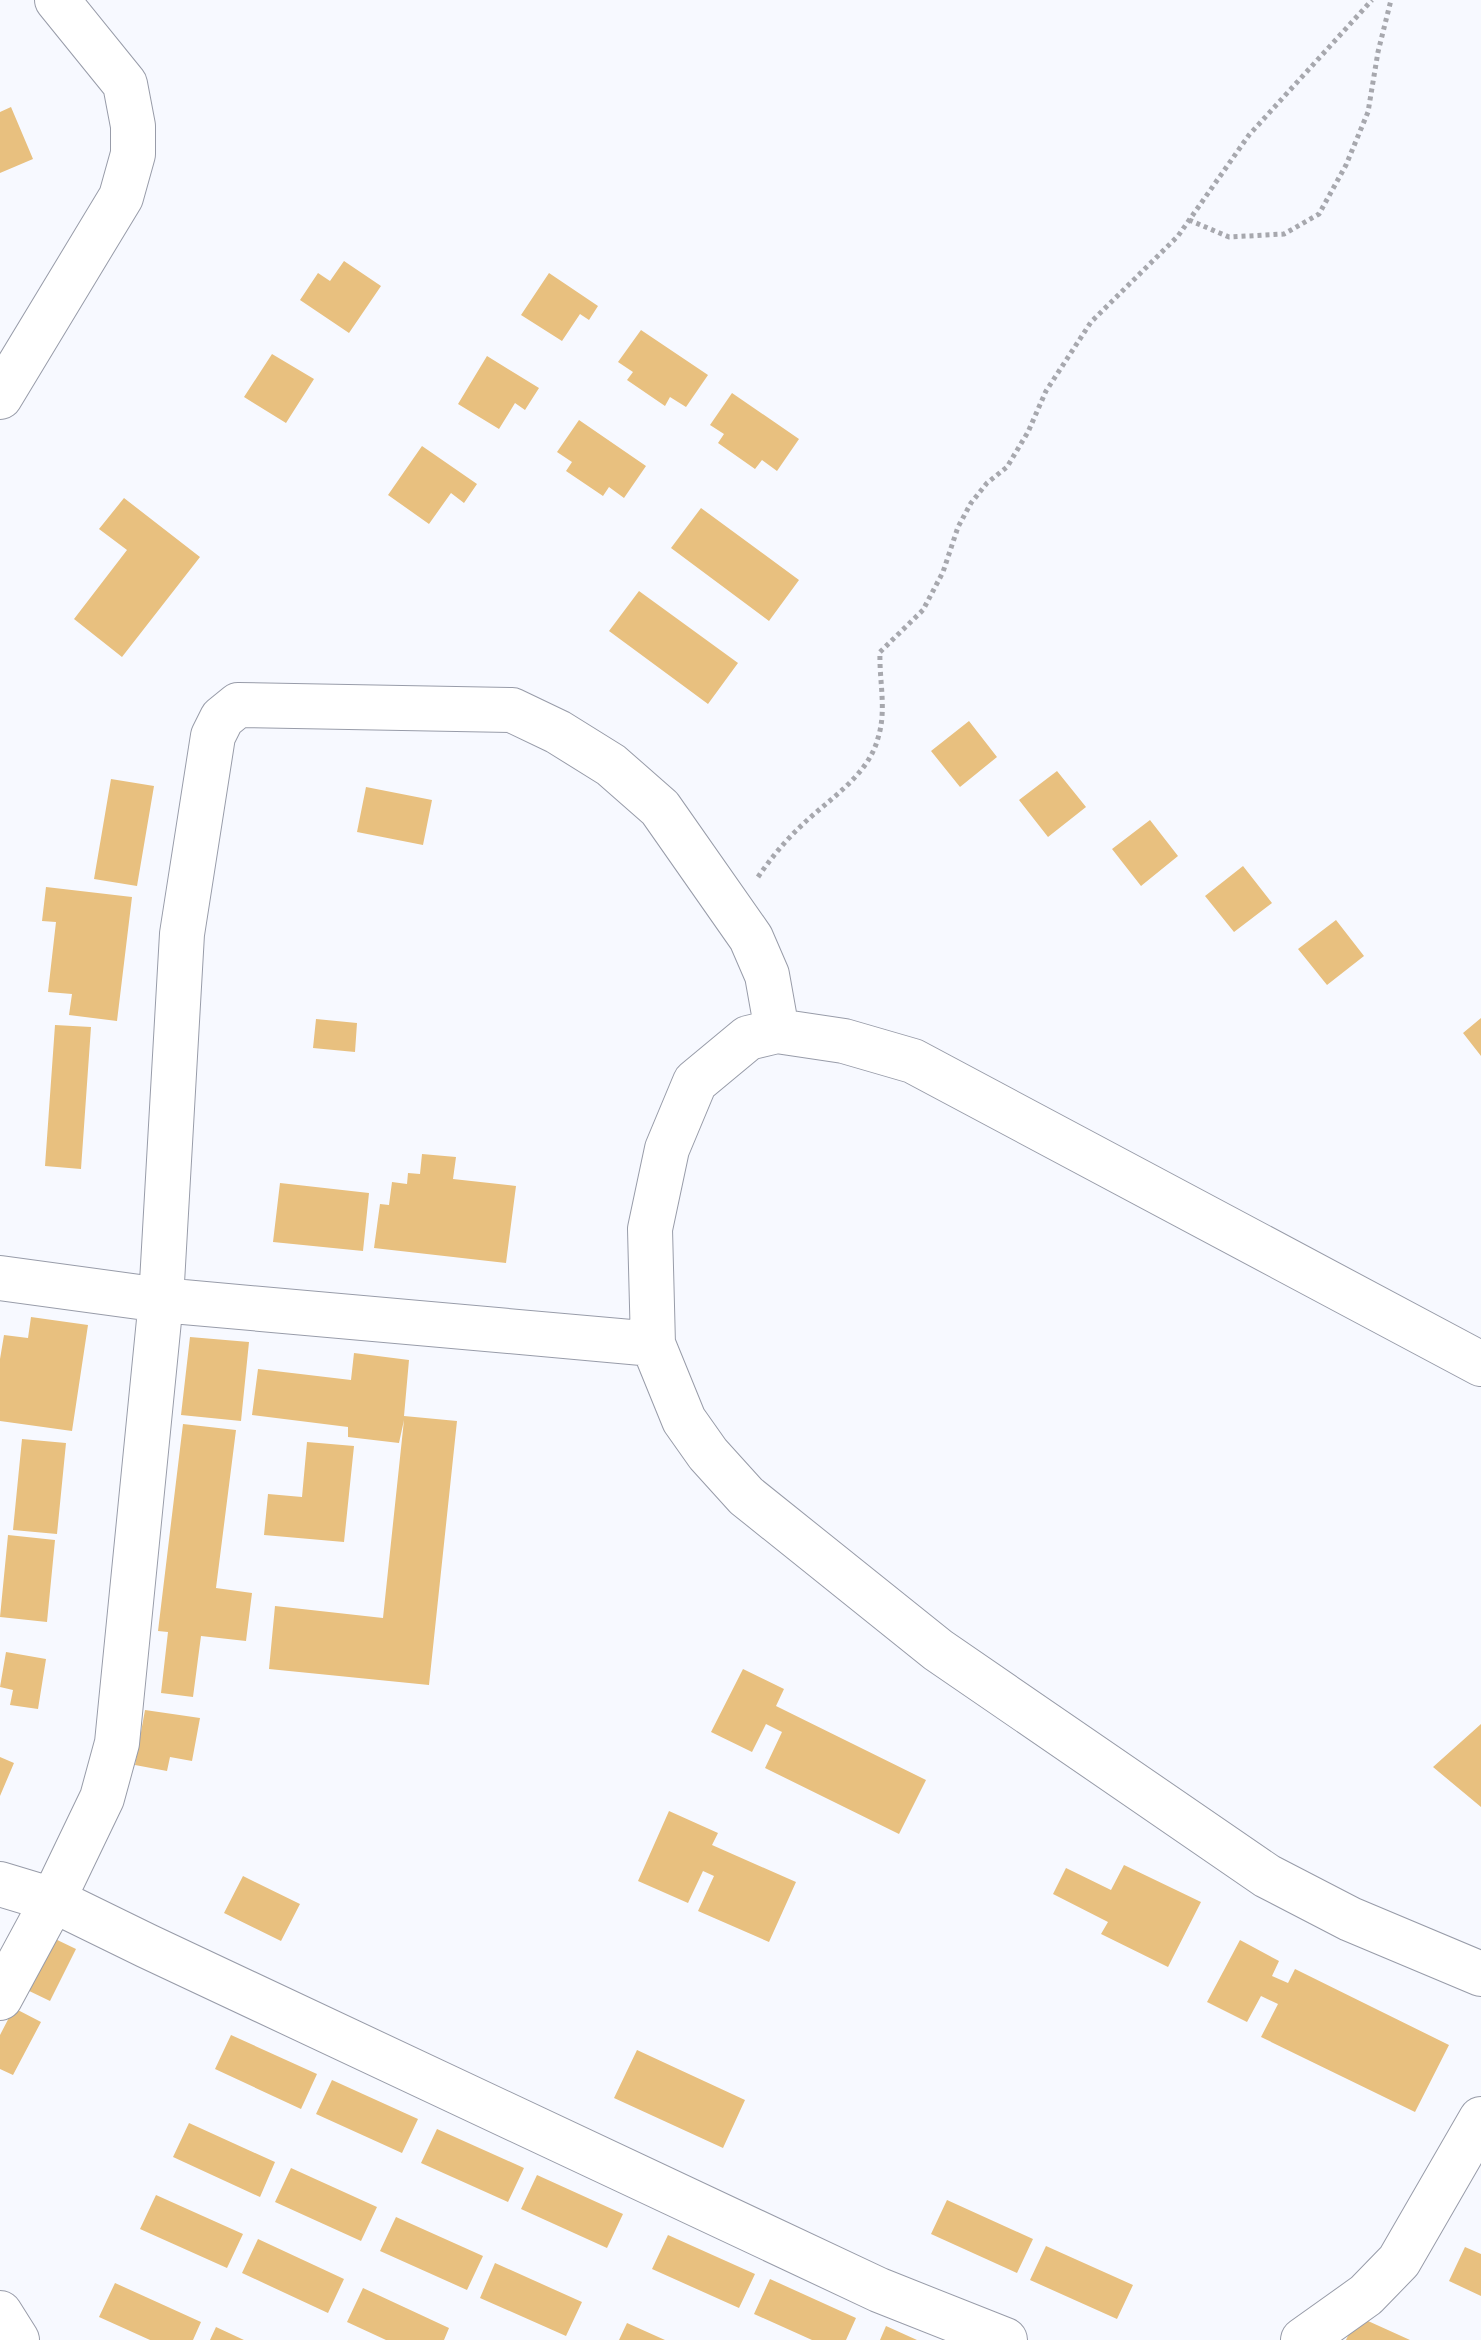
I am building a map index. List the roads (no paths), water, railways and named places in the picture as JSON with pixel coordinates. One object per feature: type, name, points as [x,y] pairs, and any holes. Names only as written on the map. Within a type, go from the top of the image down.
[{"type":"street","points":[[0,397],[121,197],[133,154],[133,126],[125,84],[57,0]]},
{"type":"street","points":[[0,1998],[53,1900],[102,1798],[117,1743],[161,1300],[182,934],[213,736],[222,718],[238,705],[512,710],[558,732],[611,765],[660,808],[751,938],[767,975],[777,1031]]},
{"type":"street","points":[[1481,1364],[913,1061],[844,1041],[777,1031],[748,1038],[695,1082],[667,1149],[650,1229],[653,1344],[684,1420],[708,1454],[746,1496],[938,1650],[1267,1876],[1350,1919],[1481,1974]]},
{"type":"street","points":[[0,1278],[161,1300],[653,1344]]},
{"type":"street","points":[[0,1884],[53,1900],[879,2290],[1005,2340]]},
{"type":"street","points":[[1303,2340],[1366,2295],[1399,2261],[1481,2119]]},
{"type":"street","points":[[0,2313],[17,2340]]}]
